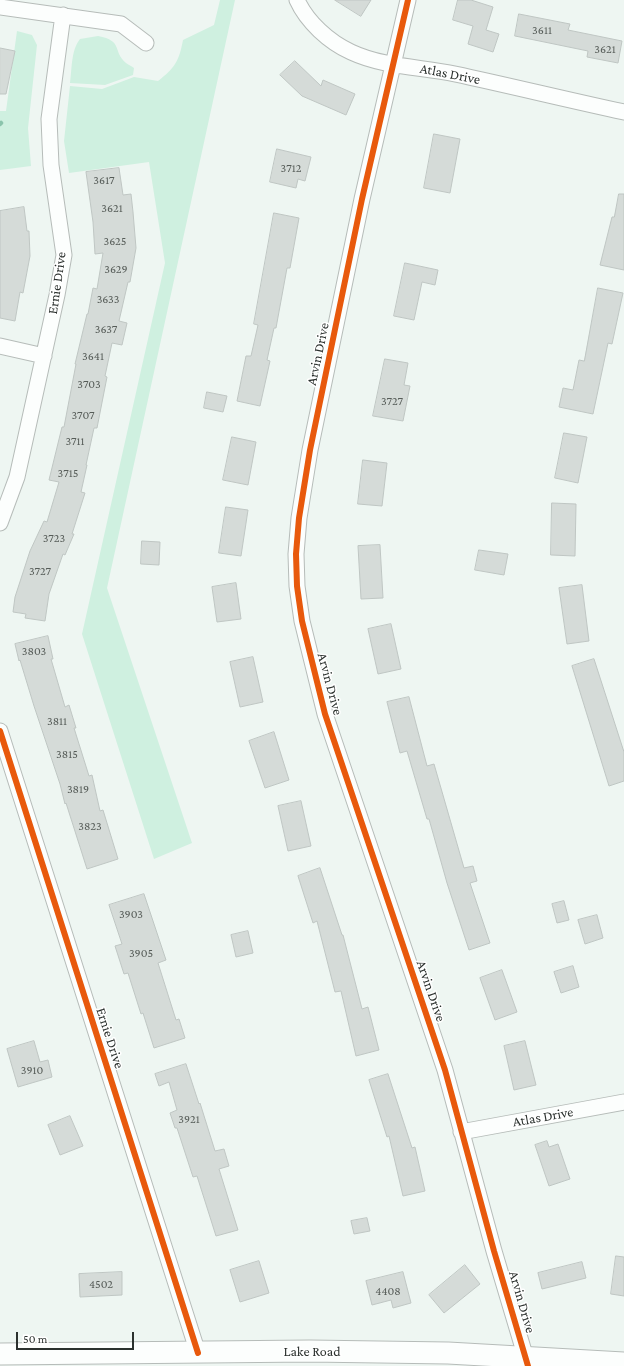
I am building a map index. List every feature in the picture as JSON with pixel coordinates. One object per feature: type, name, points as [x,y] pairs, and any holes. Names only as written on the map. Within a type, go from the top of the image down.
[{"type":"street","name":"Atlas Drive","points":[[298,0],[304,13],[318,29],[350,52],[370,59],[454,74],[624,112]]},
{"type":"street","name":"Arvin Drive","points":[[408,0],[362,199],[310,450],[299,518],[296,554],[297,586],[302,621],[325,714],[445,1070],[461,1132],[527,1361]]},
{"type":"street","points":[[0,7],[121,24],[146,43]]},
{"type":"street","name":"Ernie Drive","points":[[0,523],[17,477],[57,295],[64,256],[51,165],[49,119],[63,15]]},
{"type":"street","points":[[0,346],[44,356]]},
{"type":"street","name":"Ernie Drive","points":[[0,731],[198,1353]]},
{"type":"street","name":"Atlas Drive","points":[[461,1132],[624,1102]]},
{"type":"street","name":"Lake Road","points":[[0,1354],[310,1351],[425,1352],[527,1361],[624,1363]]},
{"type":"green space","points":[[220,0],[235,0],[107,588],[192,843],[154,859],[82,634],[165,263],[149,162],[69,173],[64,141],[70,86],[102,89],[134,77],[158,81],[169,72],[175,64],[180,53],[183,40],[214,25]]},
{"type":"green space","points":[[17,31],[32,35],[37,45],[28,128],[31,166],[0,170],[0,111],[6,111]]},
{"type":"green space","points":[[98,36],[106,38],[115,44],[122,59],[134,68],[133,75],[105,85],[70,83],[73,54],[77,43],[80,39]]},
{"type":"building","points":[[335,0],[371,0],[361,16]]},
{"type":"building","points":[[458,0],[471,0],[493,7],[486,30],[499,34],[493,52],[468,44],[473,26],[453,20]]},
{"type":"building","points":[[519,14],[570,24],[568,30],[622,41],[618,63],[587,57],[588,51],[515,36]]},
{"type":"building","points":[[0,48],[15,51],[6,94],[0,94]]},
{"type":"building","points":[[295,61],[321,86],[323,80],[355,94],[346,115],[302,96],[280,75]]},
{"type":"building","points":[[434,134],[460,139],[450,193],[424,188]]},
{"type":"building","points":[[277,149],[311,157],[305,181],[298,179],[296,188],[270,182]]},
{"type":"building","points":[[119,168],[123,195],[131,194],[136,248],[130,282],[128,282],[119,321],[127,323],[122,345],[112,343],[97,428],[94,428],[81,492],[85,493],[72,534],[74,534],[65,555],[63,554],[49,594],[45,621],[25,618],[26,614],[13,612],[15,597],[30,551],[44,521],[47,522],[59,482],[49,480],[62,427],[64,427],[75,364],[93,288],[97,289],[103,253],[95,254],[93,222],[86,172]]},
{"type":"building","points":[[619,194],[624,194],[624,270],[600,265]]},
{"type":"building","points":[[24,207],[27,231],[29,231],[30,256],[23,293],[20,292],[15,321],[0,318],[0,211]]},
{"type":"building","points":[[274,213],[299,218],[290,268],[287,268],[276,328],[274,328],[267,360],[270,361],[260,406],[237,401],[246,356],[251,356],[258,325],[254,324]]},
{"type":"building","points":[[405,263],[438,270],[435,285],[422,282],[414,320],[394,316]]},
{"type":"building","points":[[598,288],[623,293],[612,344],[608,343],[593,414],[559,407],[563,388],[573,390],[579,360],[584,361]]},
{"type":"building","points":[[385,359],[408,363],[404,385],[410,386],[403,421],[373,416]]},
{"type":"building","points":[[207,392],[227,396],[223,412],[204,408]]},
{"type":"building","points":[[564,433],[587,437],[578,483],[555,478]]},
{"type":"building","points":[[232,437],[256,442],[248,485],[223,480]]},
{"type":"building","points":[[363,460],[387,463],[382,506],[358,504]]},
{"type":"building","points":[[552,503],[576,504],[575,556],[551,555]]},
{"type":"building","points":[[226,507],[248,510],[241,556],[219,553]]},
{"type":"building","points":[[142,541],[160,542],[159,565],[141,564]]},
{"type":"building","points":[[380,545],[383,598],[361,599],[358,546]]},
{"type":"building","points":[[479,550],[508,554],[504,575],[475,570]]},
{"type":"building","points":[[236,583],[241,619],[217,622],[212,587]]},
{"type":"building","points":[[582,585],[589,641],[567,644],[559,588]]},
{"type":"building","points":[[391,624],[401,669],[378,674],[368,629]]},
{"type":"building","points":[[48,636],[53,659],[51,659],[65,707],[69,705],[76,728],[74,728],[89,776],[92,775],[100,811],[103,810],[118,859],[87,869],[20,660],[19,661],[15,644]]},
{"type":"building","points":[[253,657],[263,702],[240,707],[230,662]]},
{"type":"building","points":[[594,659],[624,752],[624,781],[609,786],[572,666]]},
{"type":"building","points":[[409,697],[427,766],[434,764],[464,868],[473,866],[477,881],[470,883],[490,943],[469,950],[407,751],[400,753],[387,702]]},
{"type":"building","points":[[274,732],[289,780],[265,788],[249,741]]},
{"type":"building","points":[[301,801],[311,846],[288,851],[278,806]]},
{"type":"building","points":[[320,868],[343,935],[362,1009],[368,1007],[379,1050],[356,1056],[341,991],[335,992],[317,921],[313,923],[298,876]]},
{"type":"building","points":[[144,894],[166,960],[158,963],[176,1020],[179,1019],[185,1038],[154,1048],[128,973],[124,974],[115,946],[122,944],[109,905]]},
{"type":"building","points":[[564,901],[569,920],[557,923],[552,904]]},
{"type":"building","points":[[597,915],[603,938],[585,944],[578,920]]},
{"type":"building","points":[[248,931],[253,953],[236,957],[231,935]]},
{"type":"building","points":[[573,966],[579,987],[561,993],[554,972]]},
{"type":"building","points":[[502,970],[517,1012],[495,1020],[480,978]]},
{"type":"building","points":[[34,1041],[40,1062],[48,1060],[52,1077],[18,1087],[7,1049]]},
{"type":"building","points":[[525,1041],[536,1085],[514,1090],[504,1046]]},
{"type":"building","points":[[186,1064],[215,1151],[224,1149],[229,1166],[219,1169],[238,1230],[216,1236],[197,1176],[193,1177],[177,1128],[175,1128],[170,1113],[177,1110],[169,1082],[159,1086],[155,1074]]},
{"type":"building","points":[[388,1074],[412,1148],[415,1147],[425,1191],[403,1196],[389,1136],[387,1137],[369,1080]]},
{"type":"building","points":[[70,1116],[83,1146],[60,1155],[48,1125]]},
{"type":"building","points":[[547,1141],[549,1147],[558,1144],[570,1179],[549,1186],[535,1145]]},
{"type":"building","points":[[367,1218],[370,1231],[354,1234],[351,1221]]},
{"type":"building","points":[[616,1256],[624,1257],[624,1296],[611,1294]]},
{"type":"building","points":[[259,1261],[269,1293],[240,1302],[230,1270]]},
{"type":"building","points":[[582,1262],[586,1278],[542,1289],[538,1273]]},
{"type":"building","points":[[465,1265],[480,1284],[444,1313],[429,1295]]},
{"type":"building","points":[[122,1272],[122,1295],[80,1297],[79,1274]]},
{"type":"building","points":[[403,1272],[411,1303],[393,1308],[391,1300],[372,1305],[366,1281]]},
{"type":"cycle path","points":[[408,0],[362,199],[310,450],[299,518],[296,554],[297,586],[302,621],[325,714],[445,1070],[494,1251],[528,1366]]},
{"type":"cycle path","points":[[0,731],[198,1353]]}]
